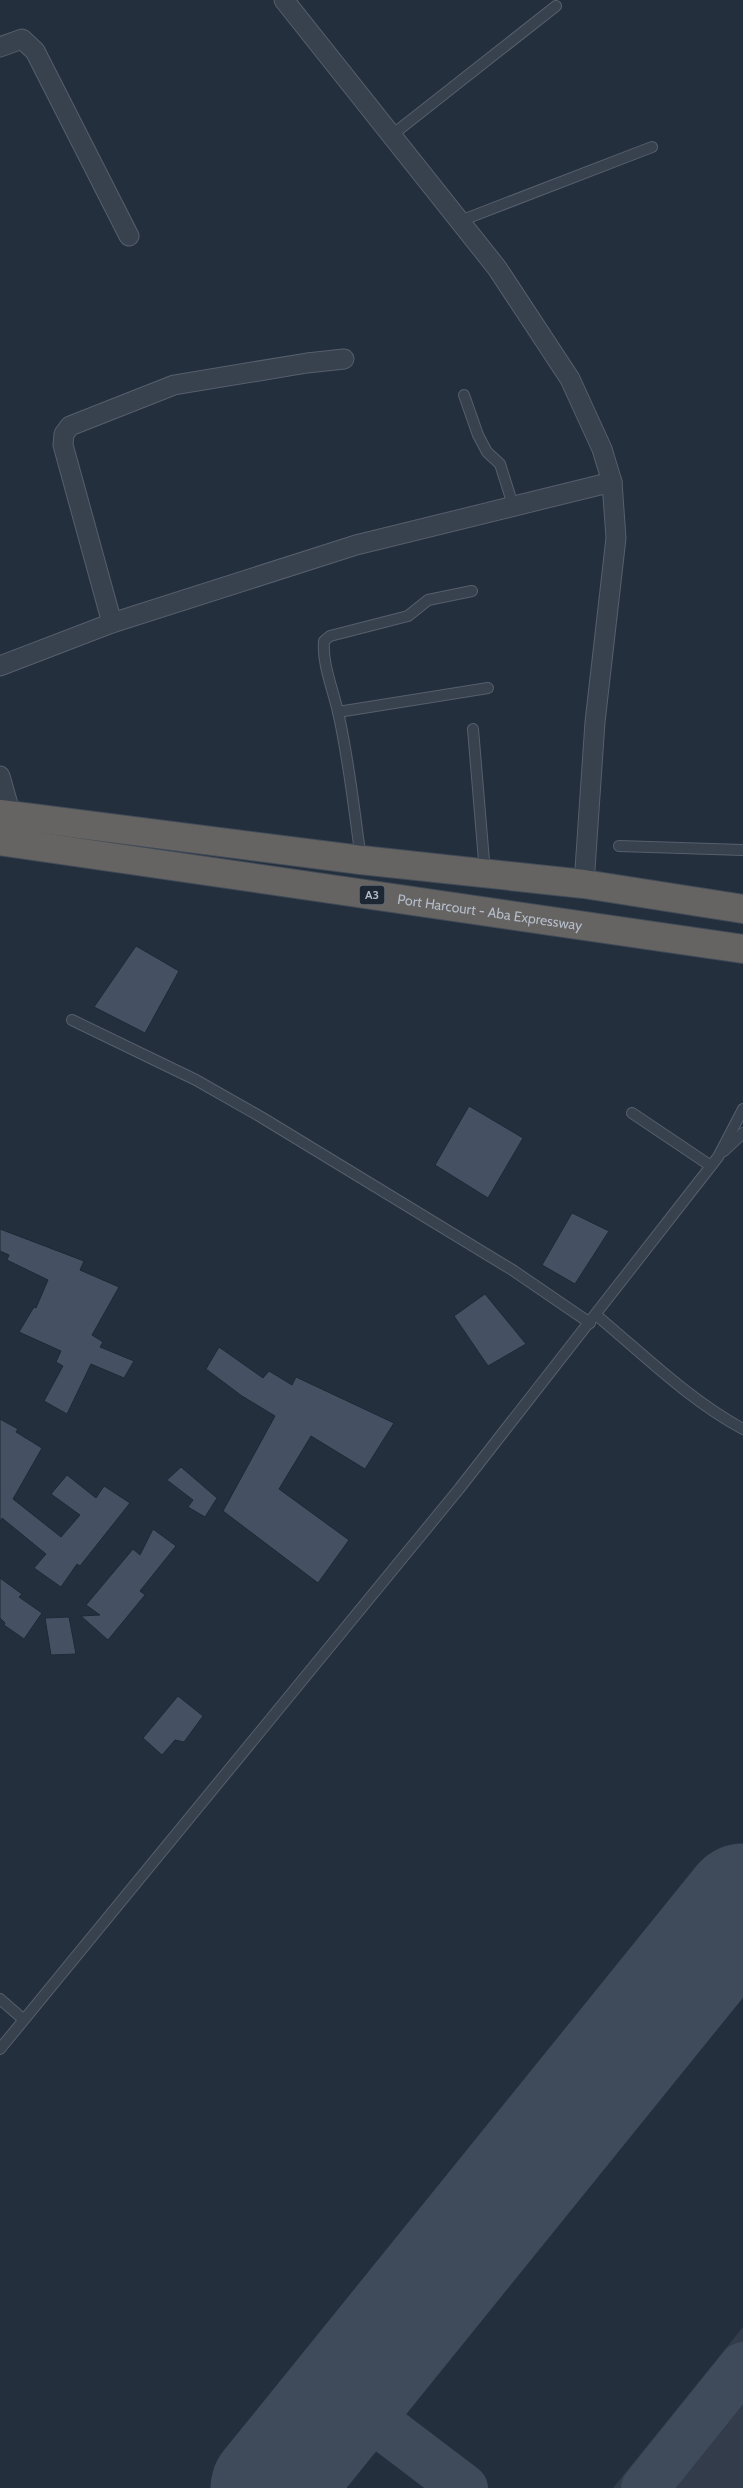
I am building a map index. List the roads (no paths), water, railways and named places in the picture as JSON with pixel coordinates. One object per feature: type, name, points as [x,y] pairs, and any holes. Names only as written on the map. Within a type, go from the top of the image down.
[{"type":"highway","points":[[6,815],[361,860],[584,884],[741,907]]},
{"type":"highway","name":"Port Harcourt - Aba Expressway","points":[[0,841],[743,949]]},
{"type":"street","points":[[284,0],[498,268],[570,379],[602,449],[612,482],[616,538],[595,722],[584,884]]},
{"type":"street","points":[[0,47],[22,39],[35,51],[130,236]]},
{"type":"street","points":[[112,624],[63,445],[64,434],[70,426],[174,385],[344,359]]},
{"type":"street","points":[[0,666],[112,624],[356,545],[612,482]]},
{"type":"street","points":[[0,776],[6,815]]},
{"type":"lane","points":[[392,135],[556,6]]},
{"type":"lane","points":[[460,221],[652,147]]},
{"type":"lane","points":[[464,395],[487,452],[500,464],[513,505]]},
{"type":"lane","points":[[361,860],[351,782],[338,712],[324,654],[324,641],[330,636],[408,616],[428,600],[472,591]]},
{"type":"lane","points":[[338,712],[488,688]]},
{"type":"lane","points":[[472,729],[486,874]]},
{"type":"lane","points":[[619,846],[743,850]]},
{"type":"lane","points":[[72,1020],[196,1080],[593,1319],[694,1396],[743,1430]]},
{"type":"lane","points":[[718,1157],[743,1109]]},
{"type":"lane","points":[[632,1113],[711,1166]]},
{"type":"lane","points":[[0,2049],[328,1652],[593,1319],[718,1157],[743,1133]]},
{"type":"lane","points":[[0,1999],[23,2019]]}]
